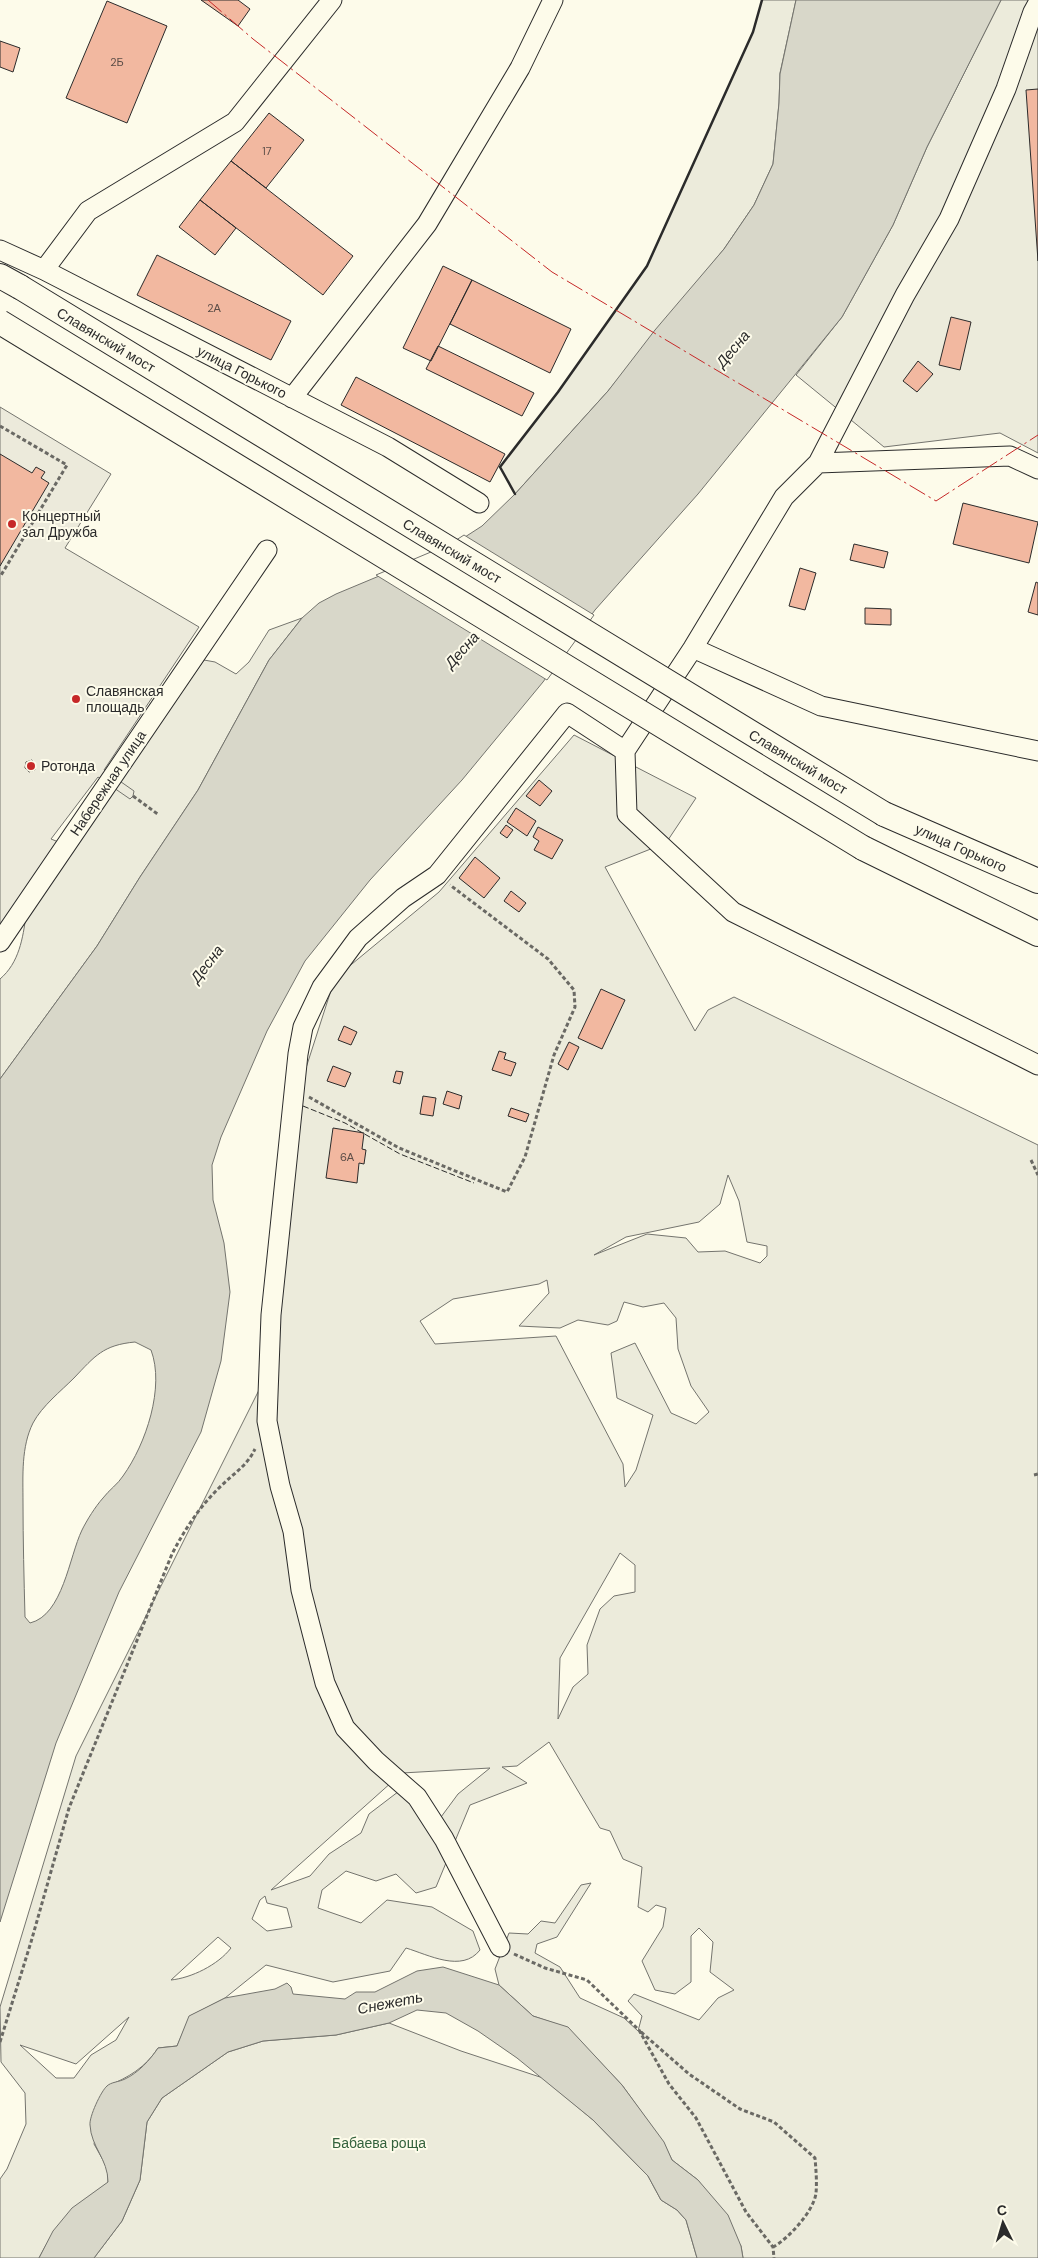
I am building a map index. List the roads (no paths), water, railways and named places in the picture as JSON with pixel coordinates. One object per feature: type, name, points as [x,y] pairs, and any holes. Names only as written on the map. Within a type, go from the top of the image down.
[{"type":"main road","name":"Славянский мост","points":[[10,281],[884,814]]},
{"type":"main road","points":[[0,322],[863,848],[1038,934]]},
{"type":"main road","name":"улица Горького","points":[[884,814],[1038,882]]},
{"type":"street","points":[[44,270],[88,211],[235,122],[332,0]]},
{"type":"street","points":[[292,398],[427,224],[520,68],[553,0]]},
{"type":"street","points":[[1038,3],[1033,12],[1006,89],[949,219],[905,295],[818,462],[784,497],[693,648],[625,751],[626,814],[733,912],[1038,1065]]},
{"type":"street","name":"улица Горького","points":[[0,250],[44,270],[388,447],[479,503]]},
{"type":"street","points":[[818,462],[1010,456],[1038,469]]},
{"type":"street","name":"Набережная улица","points":[[0,942],[266,550]]},
{"type":"street","points":[[693,648],[821,706],[1038,751]]},
{"type":"street","points":[[500,1947],[444,1839],[417,1797],[376,1761],[346,1728],[325,1683],[301,1590],[293,1531],[280,1486],[268,1422],[271,1315],[294,1088],[303,1027],[322,987],[358,938],[403,898],[436,875],[567,713],[625,751]]},
{"type":"water","name":"Десна","points":[[796,0],[1001,0],[927,147],[893,225],[842,317],[698,494],[595,610],[543,682],[462,780],[370,880],[305,961],[267,1031],[221,1137],[212,1165],[213,1200],[224,1243],[230,1292],[221,1361],[201,1432],[119,1592],[56,1743],[0,1922],[0,1079],[97,946],[198,790],[269,660],[302,618],[319,603],[336,594],[451,546],[482,526],[515,494],[608,391],[655,330],[724,249],[754,205],[773,164],[780,74]],"holes":[[[135,1342],[151,1350],[155,1365],[154,1398],[146,1432],[139,1448],[121,1479],[105,1495],[84,1526],[58,1597],[41,1618],[30,1623],[25,1617],[23,1545],[23,1472],[29,1432],[46,1405],[100,1353],[115,1346]]]},
{"type":"water","name":"Снежеть","points":[[443,1967],[499,1985],[533,2016],[568,2027],[622,2085],[664,2142],[672,2160],[698,2180],[728,2215],[741,2246],[743,2258],[697,2258],[686,2220],[677,2210],[661,2200],[648,2176],[593,2120],[517,2058],[478,2031],[446,2013],[417,2010],[389,2023],[336,2035],[263,2041],[228,2052],[162,2098],[147,2122],[140,2180],[122,2221],[94,2258],[39,2258],[53,2231],[72,2208],[108,2182],[105,2166],[93,2140],[90,2125],[93,2110],[102,2093],[109,2085],[125,2079],[139,2070],[158,2048],[177,2046],[189,2016],[225,1998],[275,1989],[287,1983],[291,1987],[293,1994],[345,1999],[356,1992],[375,1992],[417,1971]]},
{"type":"place","name":"Концертный зал Дружба","points":[[12,524]]},
{"type":"place","name":"Славянская площадь","points":[[76,699]]},
{"type":"place","name":"Ротонда","points":[[31,766]]},
{"type":"park label","name":"Бабаева роща","points":[[379,2143]]}]
